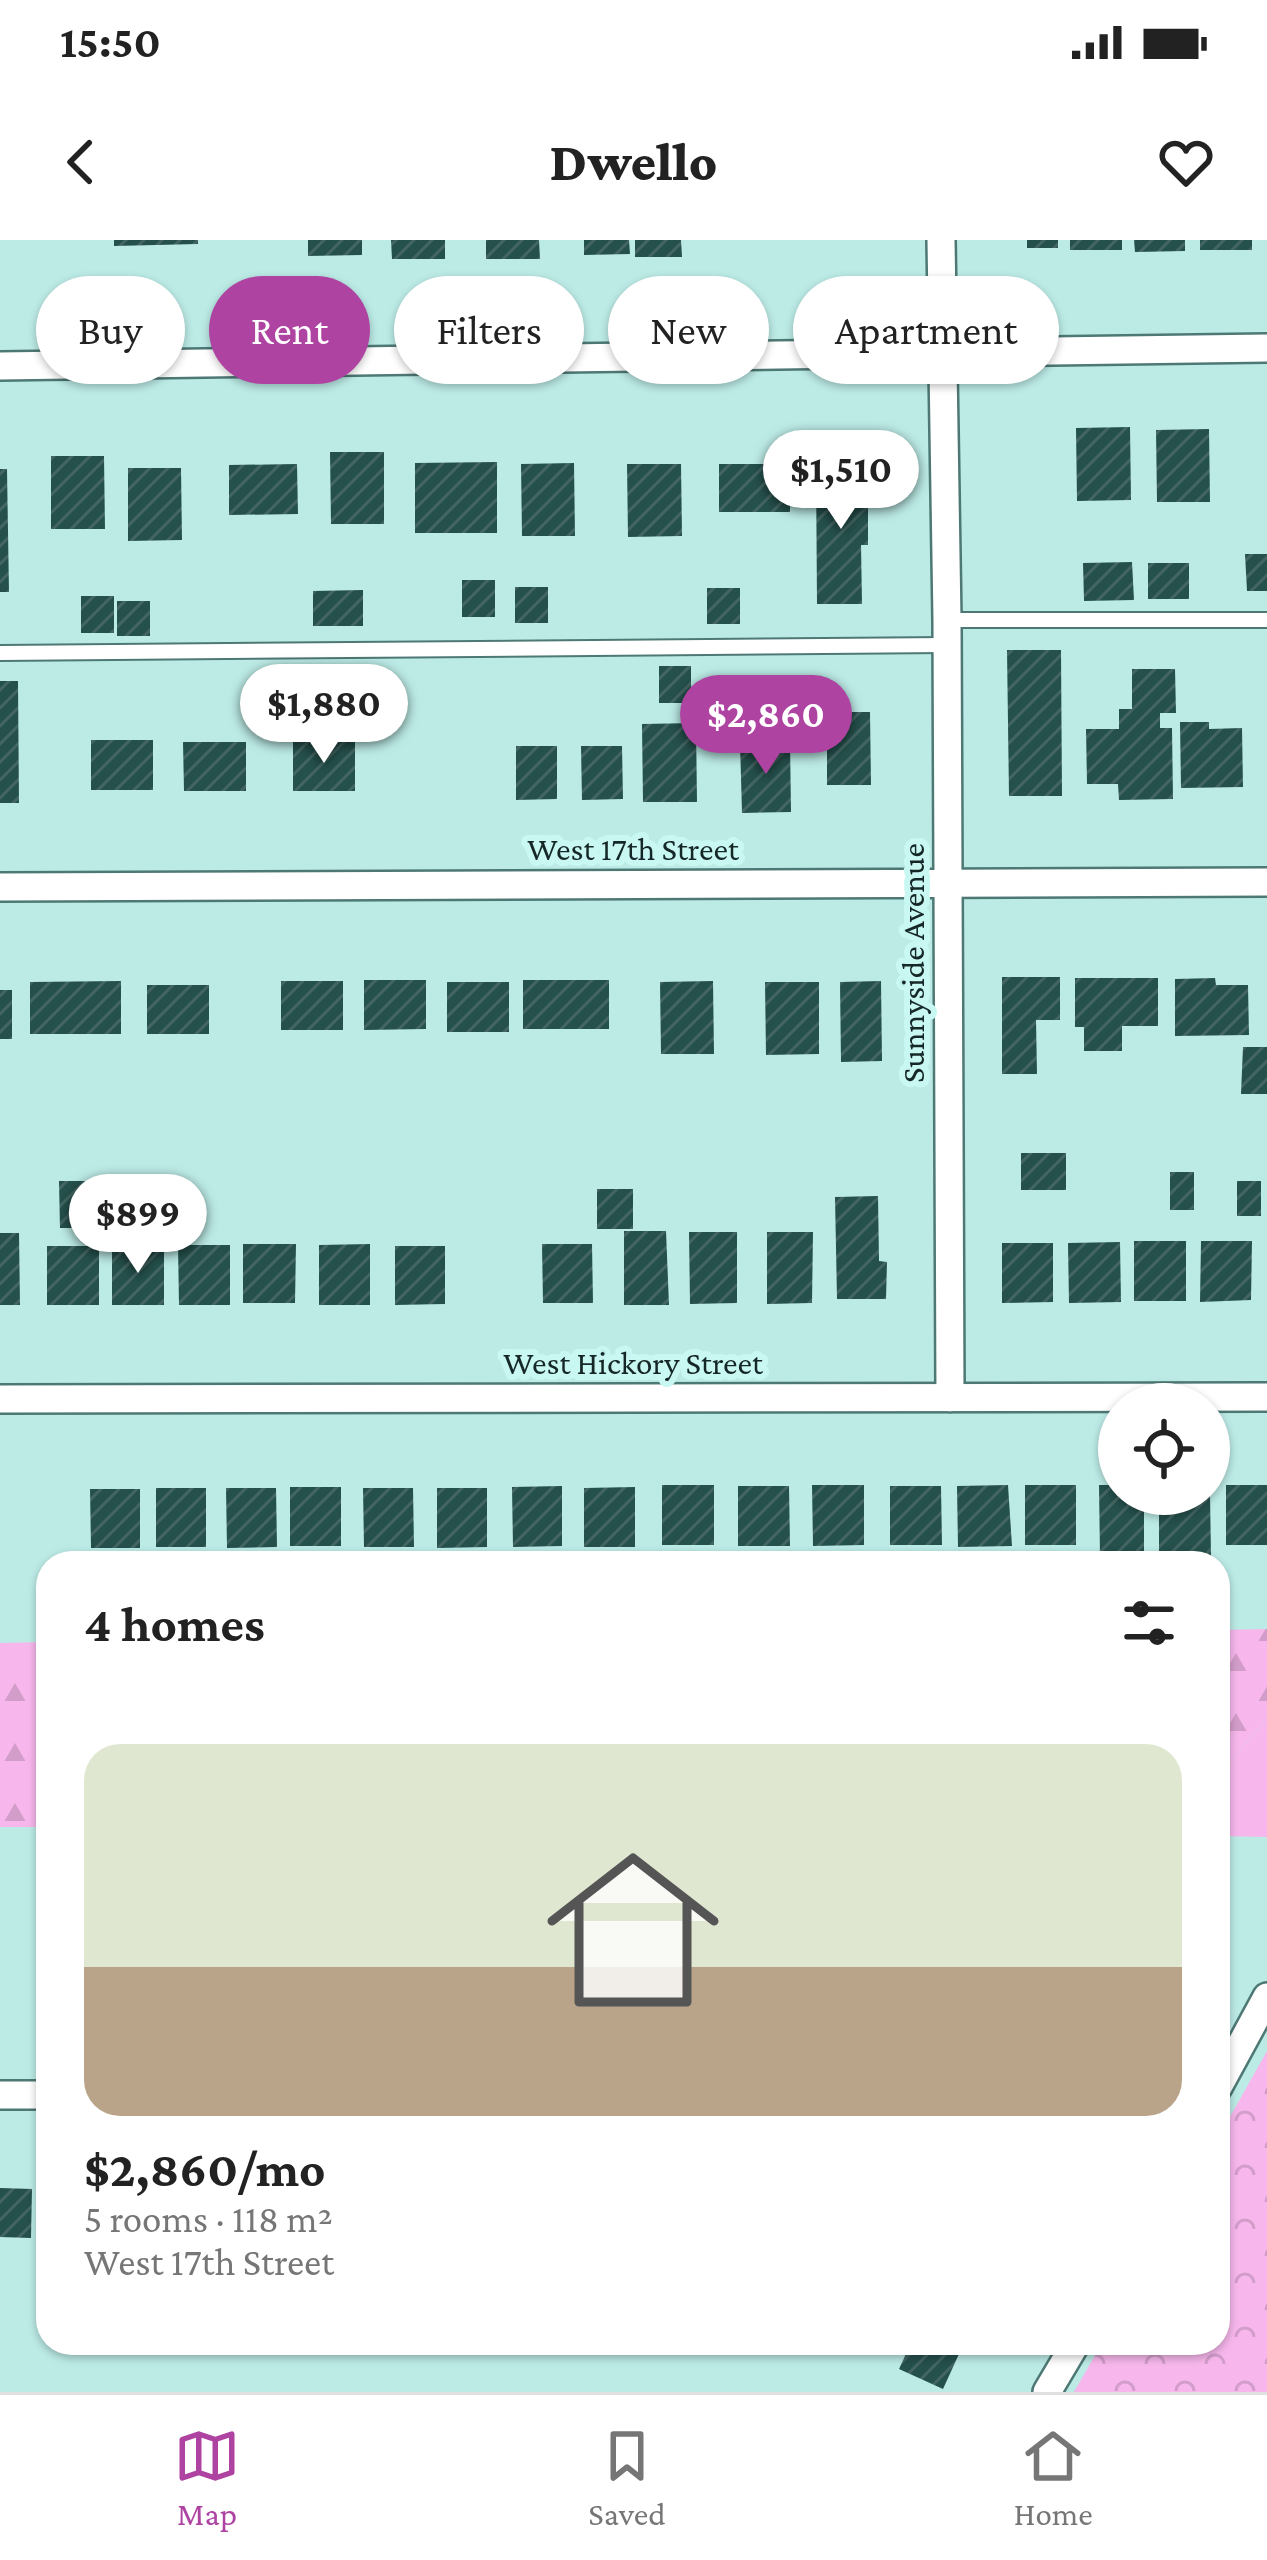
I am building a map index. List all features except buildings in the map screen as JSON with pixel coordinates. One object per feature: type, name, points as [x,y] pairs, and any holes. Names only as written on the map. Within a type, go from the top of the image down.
[{"type":"street","name":"Sunnyside Avenue","points":[[941,240],[941,276]]},
{"type":"street","points":[[1059,349],[1267,348]]},
{"type":"street","points":[[0,366],[793,353]]},
{"type":"street","name":"Sunnyside Avenue","points":[[943,384],[950,1398]]},
{"type":"street","name":"West 17th Street","points":[[0,887],[1267,882]]},
{"type":"street","name":"West Hickory Street","points":[[0,1399],[1267,1397]]},
{"type":"street","points":[[1230,2064],[1267,1996]]},
{"type":"street","points":[[0,2095],[36,2095]]},
{"type":"street","points":[[1047,2392],[1069,2355]]},
{"type":"lane","points":[[0,653],[947,633],[1267,620]]},
{"type":"green space","points":[[1267,1629],[1267,1718],[1230,1763],[1230,1630]]},
{"type":"green space","points":[[36,1642],[36,1827],[0,1827],[0,1643]]},
{"type":"green space","points":[[1267,1718],[1267,1837],[1230,1836],[1230,1763]]},
{"type":"green space","points":[[1267,2051],[1267,2392],[1074,2392],[1095,2355],[1230,2355],[1230,2117]]}]
